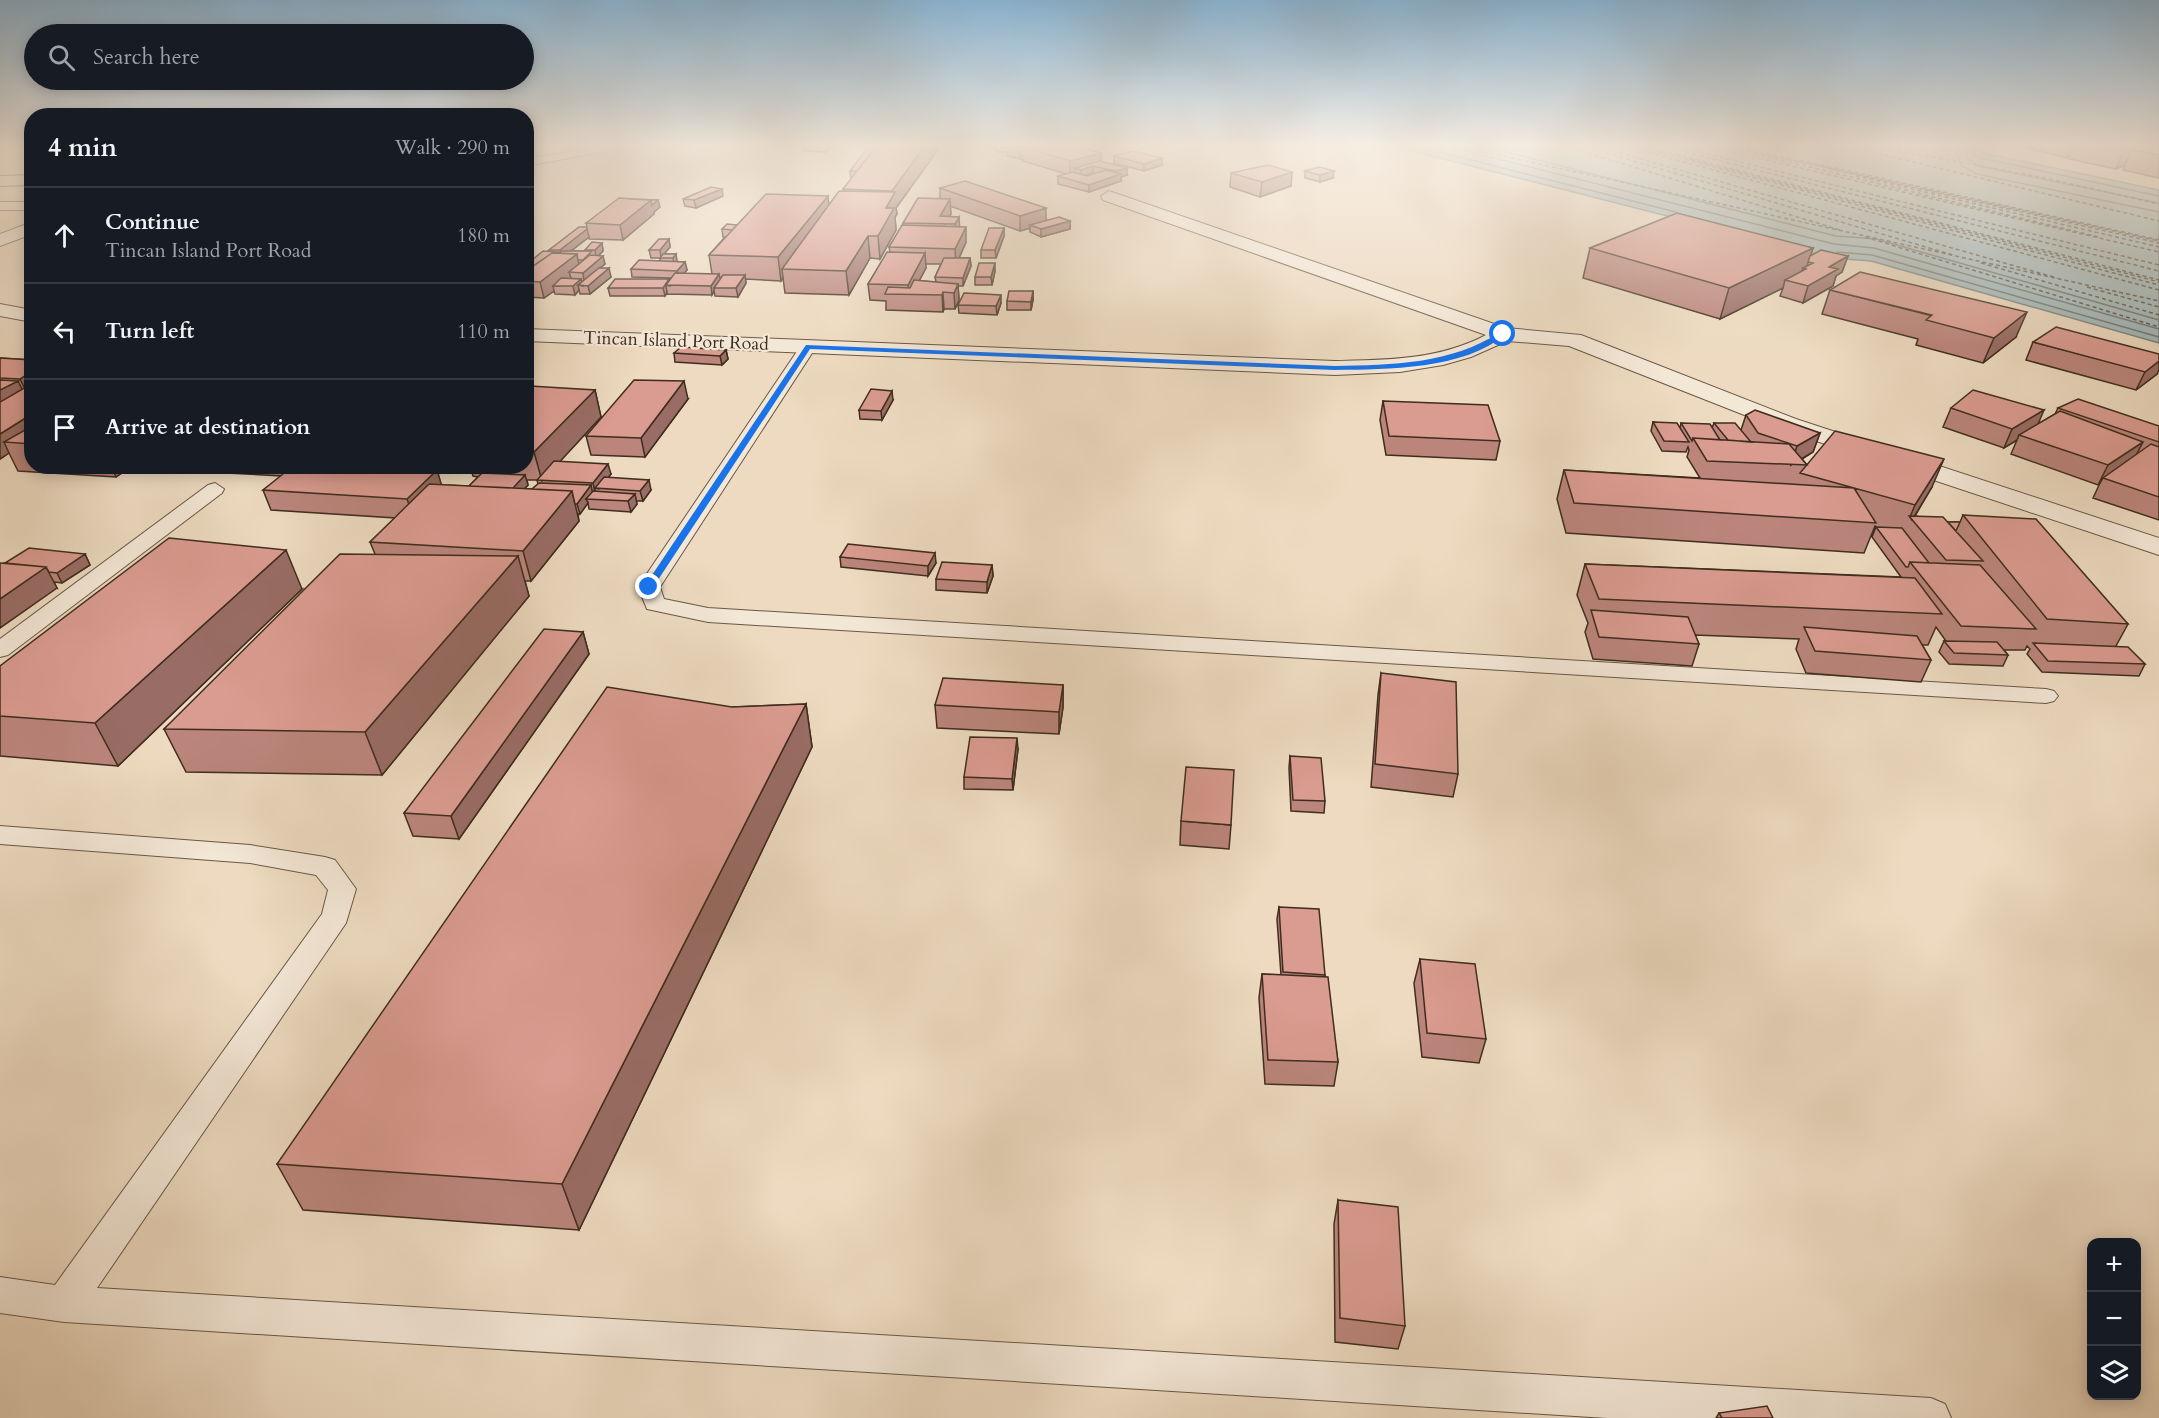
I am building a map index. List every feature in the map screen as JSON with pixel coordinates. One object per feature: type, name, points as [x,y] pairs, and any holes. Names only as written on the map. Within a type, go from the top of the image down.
[{"type":"street","points":[[1158,213],[1503,334],[1573,340],[1788,424],[2159,547]]},
{"type":"street","points":[[0,241],[24,230]]},
{"type":"street","points":[[0,310],[24,314]]},
{"type":"street","points":[[0,321],[24,317]]},
{"type":"street","name":"Tincan Island Port Road","points":[[534,335],[1335,368],[1387,367],[1438,360],[1481,348],[1503,334]]},
{"type":"lane","points":[[808,347],[649,587],[655,604],[708,615],[2046,696]]},
{"type":"lane","points":[[0,650],[215,489]]},
{"type":"lane","points":[[0,835],[250,854],[325,867],[342,889],[336,916],[64,1304]]},
{"type":"lane","points":[[0,1295],[64,1304],[1931,1418]]},
{"type":"water","points":[[1656,213],[2159,213],[2159,343],[1871,261],[1832,258]]},
{"type":"building","points":[[599,213],[635,213],[620,225],[586,223]]},
{"type":"building","points":[[748,213],[814,213],[778,257],[709,255]]},
{"type":"building","points":[[823,213],[891,213],[878,236],[868,236],[846,271],[782,269]]},
{"type":"building","points":[[909,213],[942,213],[940,216],[959,217],[955,224],[903,223]]},
{"type":"building","points":[[1012,213],[1029,213],[1020,216]]},
{"type":"building","points":[[1678,213],[1813,248],[1729,288],[1590,248]]},
{"type":"building","points":[[1059,217],[1070,221],[1041,229],[1030,225]]},
{"type":"building","points":[[727,224],[737,225],[732,230],[722,229]]},
{"type":"building","points":[[902,225],[966,227],[955,249],[889,247]]},
{"type":"building","points":[[579,227],[587,227],[587,229],[560,250],[549,250]]},
{"type":"building","points":[[989,228],[1004,228],[995,250],[981,250]]},
{"type":"building","points":[[659,239],[669,239],[660,250],[649,250]]},
{"type":"building","points":[[592,242],[602,243],[595,250],[585,250]]},
{"type":"building","points":[[1821,250],[1848,256],[1829,267],[1838,269],[1808,286],[1785,280],[1806,269],[1803,268],[1813,263],[1808,262],[1810,256]]},
{"type":"building","points":[[543,251],[558,252],[552,253],[534,265],[534,258]]},
{"type":"building","points":[[562,251],[592,251],[583,260],[578,260],[577,254],[559,253]]},
{"type":"building","points":[[887,252],[925,253],[908,285],[868,284]]},
{"type":"building","points":[[552,253],[577,254],[540,282],[534,282],[534,265]]},
{"type":"building","points":[[663,254],[676,254],[673,258],[660,258]]},
{"type":"building","points":[[590,255],[603,256],[583,273],[569,272]]},
{"type":"building","points":[[944,258],[970,258],[963,278],[935,277]]},
{"type":"building","points":[[639,260],[685,262],[677,271],[631,269]]},
{"type":"building","points":[[979,263],[995,263],[991,277],[975,277]]},
{"type":"building","points":[[599,268],[609,268],[588,286],[578,285]]},
{"type":"building","points":[[1860,272],[2027,312],[1994,338],[1926,320],[1932,315],[1830,290]]},
{"type":"building","points":[[675,273],[719,274],[711,286],[666,285]]},
{"type":"building","points":[[723,275],[745,275],[736,288],[714,288]]},
{"type":"building","points":[[561,278],[581,279],[573,286],[553,286]]},
{"type":"building","points":[[615,279],[669,279],[663,288],[608,288]]},
{"type":"building","points":[[914,280],[958,284],[954,293],[943,292],[942,295],[885,294],[888,287],[910,288]]},
{"type":"building","points":[[1009,291],[1033,291],[1031,302],[1007,301]]},
{"type":"building","points":[[964,293],[1001,295],[996,306],[958,305]]},
{"type":"building","points":[[2056,327],[2159,354],[2159,361],[2145,372],[2033,342]]},
{"type":"building","points":[[681,347],[726,350],[720,356],[674,353]]},
{"type":"building","points":[[0,358],[24,360],[24,376],[20,379],[0,378]]},
{"type":"building","points":[[0,380],[18,381],[0,390]]},
{"type":"building","points":[[634,380],[684,381],[641,438],[586,436]]},
{"type":"building","points":[[534,386],[595,390],[534,452]]},
{"type":"building","points":[[24,388],[24,419],[0,434],[0,402]]},
{"type":"building","points":[[871,389],[892,391],[881,411],[859,410]]},
{"type":"building","points":[[1973,390],[2044,410],[2012,429],[1951,408]]},
{"type":"building","points":[[2078,399],[2159,426],[2159,442],[2058,408]]},
{"type":"building","points":[[1383,401],[1488,405],[1500,441],[1389,436]]},
{"type":"building","points":[[1755,410],[1820,433],[1797,446],[1758,433],[1746,415]]},
{"type":"building","points":[[2060,411],[2143,442],[2108,465],[2019,435]]},
{"type":"building","points":[[1653,422],[1677,423],[1689,442],[1664,441]]},
{"type":"building","points":[[1681,423],[1710,424],[1720,440],[1693,438],[1692,441]]},
{"type":"building","points":[[1714,423],[1735,423],[1751,442],[1728,440]]},
{"type":"building","points":[[24,431],[24,443],[4,442]]},
{"type":"building","points":[[1835,431],[1944,459],[1915,505],[1800,473]]},
{"type":"building","points":[[1693,438],[1789,444],[1807,465],[1707,461]]},
{"type":"building","points":[[2151,444],[2159,447],[2159,497],[2103,478]]},
{"type":"building","points":[[554,461],[608,464],[593,483],[537,480]]},
{"type":"building","points":[[1564,470],[1854,488],[1876,523],[1574,503]]},
{"type":"building","points":[[283,474],[433,474],[407,499],[263,490]]},
{"type":"building","points":[[481,474],[525,475],[513,488],[469,486]]},
{"type":"building","points":[[604,477],[649,480],[640,491],[595,488]]},
{"type":"building","points":[[539,483],[591,485],[575,504],[572,491],[532,489]]},
{"type":"building","points":[[429,484],[572,491],[523,551],[370,542]]},
{"type":"building","points":[[593,491],[635,494],[628,501],[586,499]]},
{"type":"building","points":[[1963,515],[2036,519],[2128,624],[2047,619]]},
{"type":"building","points":[[1909,516],[1943,517],[1983,561],[1946,560]]},
{"type":"building","points":[[1948,522],[1960,522],[1956,531]]},
{"type":"building","points":[[1876,527],[1902,528],[1929,563],[1910,562],[1906,567]]},
{"type":"building","points":[[169,538],[286,550],[95,723],[0,716],[0,666]]},
{"type":"building","points":[[848,544],[935,553],[928,566],[840,557]]},
{"type":"building","points":[[29,548],[85,554],[57,573],[49,572],[46,567],[5,563]]},
{"type":"building","points":[[340,554],[518,556],[365,732],[164,729]]},
{"type":"building","points":[[942,562],[992,565],[987,582],[936,579]]},
{"type":"building","points":[[1910,562],[1980,565],[2036,629],[1961,626]]},
{"type":"building","points":[[0,563],[46,567],[0,599]]},
{"type":"building","points":[[1585,564],[1915,578],[1942,614],[1599,599]]},
{"type":"building","points":[[1591,610],[1688,617],[1699,644],[1599,637]]},
{"type":"building","points":[[1804,627],[1917,636],[1931,660],[1815,651]]},
{"type":"building","points":[[544,629],[583,632],[451,816],[404,813]]},
{"type":"building","points":[[1944,641],[1997,642],[2008,655],[1954,653]]},
{"type":"building","points":[[2033,643],[2128,647],[2145,664],[2048,661]]},
{"type":"building","points":[[1381,673],[1456,682],[1458,774],[1375,764]]},
{"type":"building","points":[[943,678],[1063,685],[1059,712],[935,705]]},
{"type":"building","points":[[607,687],[732,707],[806,704],[562,1184],[277,1164]]},
{"type":"building","points":[[970,737],[1017,738],[1012,779],[964,777]]},
{"type":"building","points":[[1290,756],[1321,758],[1325,801],[1293,800]]},
{"type":"building","points":[[1186,767],[1234,770],[1231,825],[1181,821]]},
{"type":"building","points":[[1279,907],[1319,909],[1325,975],[1283,972]]},
{"type":"building","points":[[1420,959],[1475,964],[1486,1039],[1427,1033]]},
{"type":"building","points":[[1262,974],[1328,977],[1338,1062],[1268,1060]]},
{"type":"building","points":[[1338,1200],[1398,1207],[1405,1326],[1340,1318]]},
{"type":"building","points":[[1767,1406],[1773,1418],[1722,1418],[1719,1413]]},
{"type":"ferry route","points":[[1762,213],[2159,301]]},
{"type":"ferry route","points":[[1785,213],[1840,230]]},
{"type":"ferry route","points":[[1811,213],[1953,255]]},
{"type":"ferry route","points":[[1830,213],[2057,278]]},
{"type":"ferry route","points":[[1874,213],[2159,290]]},
{"type":"ferry route","points":[[1888,213],[2159,285]]},
{"type":"ferry route","points":[[1896,213],[2159,282]]},
{"type":"ferry route","points":[[1902,213],[2159,280]]},
{"type":"ferry route","points":[[1929,213],[2159,271]]},
{"type":"ferry route","points":[[1948,213],[2159,265]]},
{"type":"ferry route","points":[[1993,213],[2159,252]]},
{"type":"ferry route","points":[[2001,213],[2099,237]]},
{"type":"ferry route","points":[[2015,213],[2159,247]]},
{"type":"ferry route","points":[[2027,213],[2159,243]]},
{"type":"ferry route","points":[[2033,213],[2159,241]]},
{"type":"ferry route","points":[[2039,213],[2159,240]]},
{"type":"ferry route","points":[[2126,213],[2159,221]]},
{"type":"ferry route","points":[[1865,237],[2159,327]]},
{"type":"ferry route","points":[[1981,263],[2159,315]]},
{"type":"ferry route","points":[[2087,287],[2159,307]]},
{"type":"route","points":[[649,587],[808,347],[1335,368],[1387,367],[1438,360],[1481,348],[1503,334]]}]
